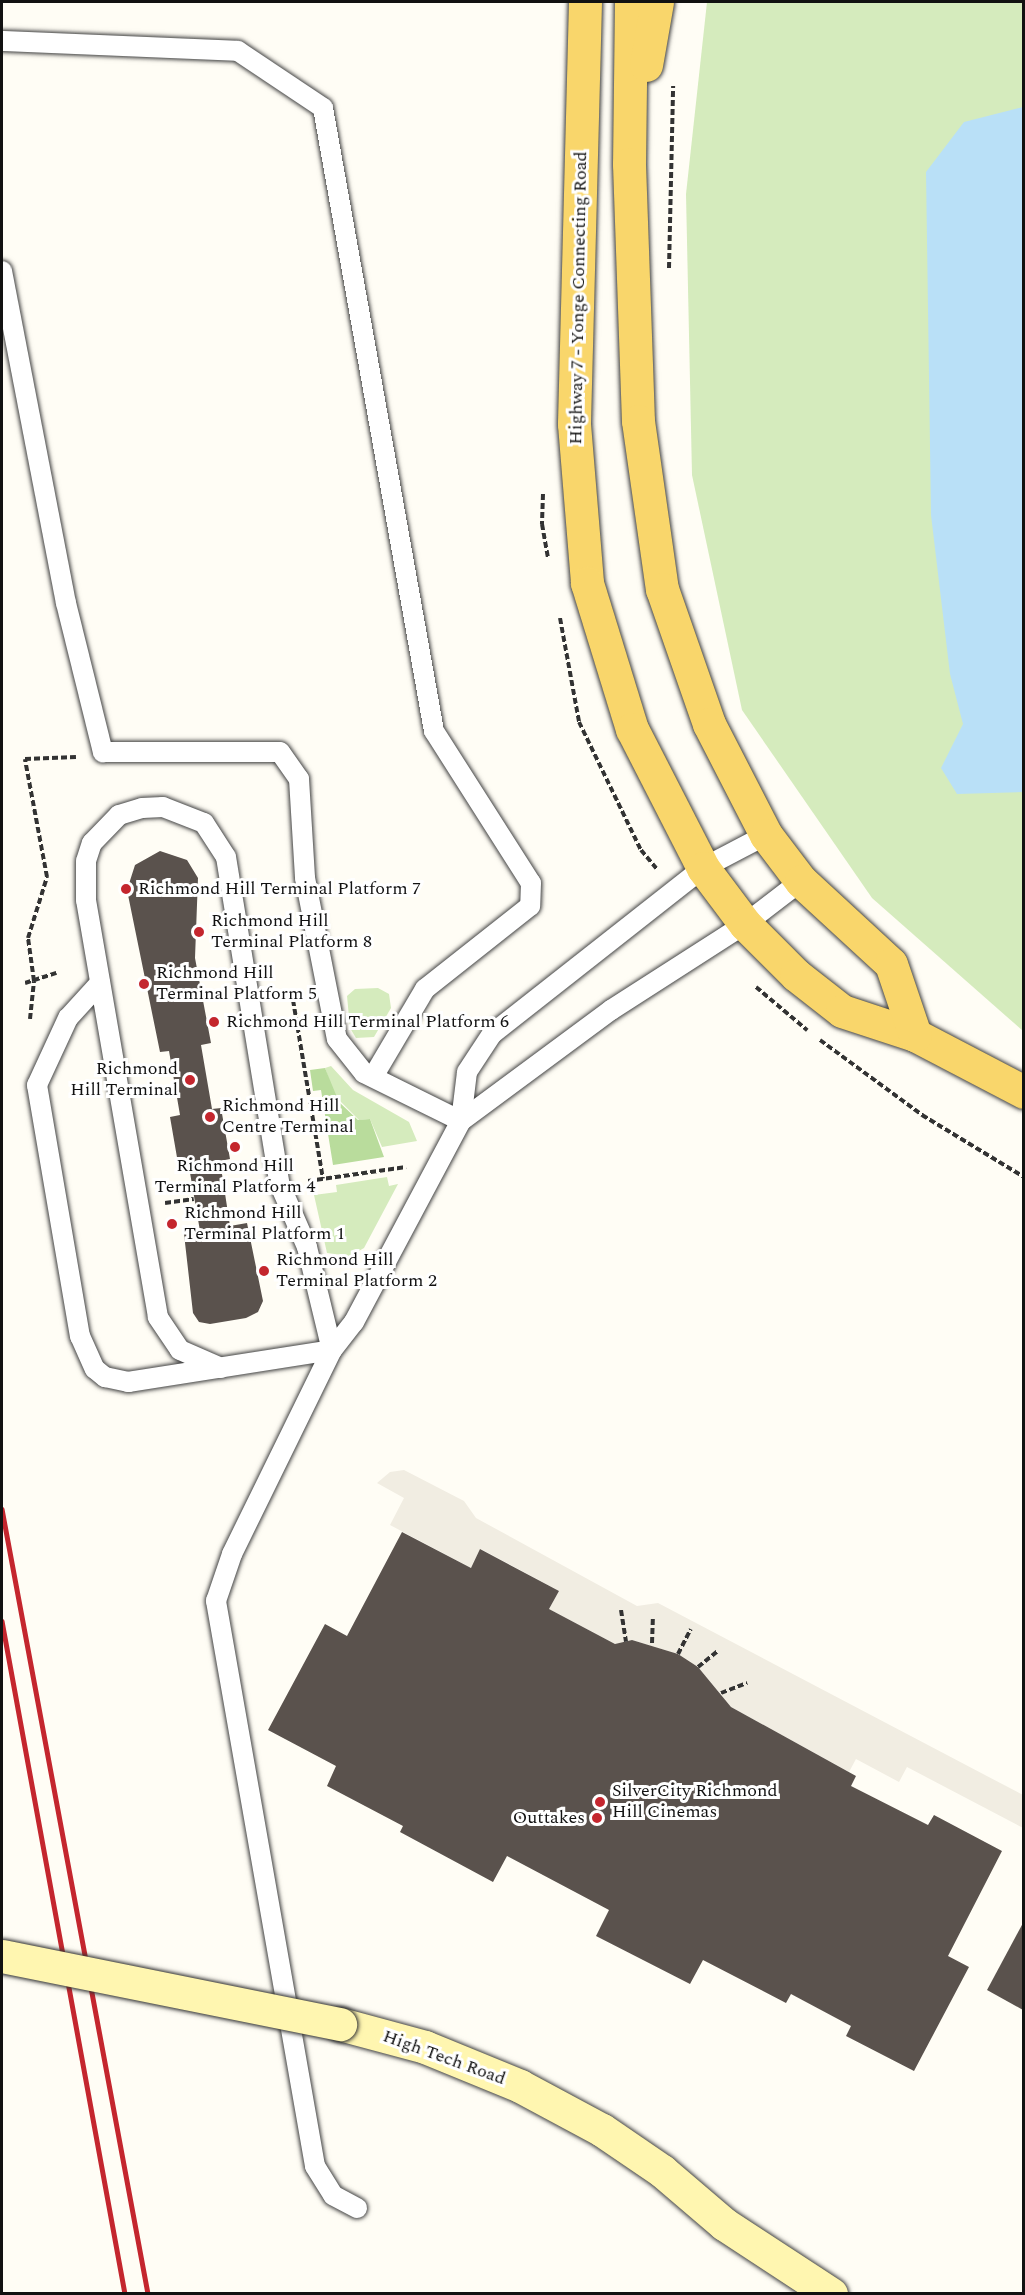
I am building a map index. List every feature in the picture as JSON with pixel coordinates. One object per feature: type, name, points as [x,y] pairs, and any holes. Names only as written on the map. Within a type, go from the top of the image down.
[{"type":"main road","points":[[576,2],[584,107]]},
{"type":"main road","name":"Highway 7 - Yonge Connecting Road","points":[[585,2],[574,424],[587,583],[632,729],[703,868],[745,924],[796,975],[842,1011],[915,1035],[1023,1092]]},
{"type":"main road","points":[[631,2],[629,164],[638,421],[662,589],[709,724],[766,835],[801,881],[891,964],[915,1035]]},
{"type":"main road","points":[[629,164],[657,2]]},
{"type":"street","name":"High Tech Road","points":[[2,1956],[340,2024],[425,2047],[509,2081],[602,2130],[662,2171],[724,2224],[831,2294]]},
{"type":"lane","points":[[2,41],[238,51],[323,108],[434,731],[531,883],[530,906],[425,989],[373,1077]]},
{"type":"lane","points":[[2,271],[66,603],[103,752],[280,752],[299,779],[305,878],[337,1039],[373,1077],[460,1121]]},
{"type":"lane","points":[[221,1368],[180,1350],[158,1317],[100,983],[85,881],[92,843],[103,827],[142,808],[163,807],[204,823],[218,838],[228,867],[280,1185],[307,1247],[332,1350]]},
{"type":"lane","points":[[357,2208],[333,2194],[315,2166],[216,1601],[232,1554],[332,1350],[354,1322],[460,1121],[467,1072],[492,1034],[703,868],[766,835]]},
{"type":"lane","points":[[460,1121],[611,1010],[745,924],[801,881]]},
{"type":"lane","points":[[100,983],[68,1018],[37,1085],[80,1336],[95,1370],[116,1382],[332,1350]]},
{"type":"path","points":[[669,279],[673,82]]},
{"type":"path","points":[[30,1019],[34,981],[28,938],[47,877],[25,759],[84,757],[103,752]]},
{"type":"path","points":[[25,983],[56,973]]},
{"type":"path","points":[[766,999],[922,1115],[1023,1177]]},
{"type":"path","points":[[293,1000],[323,1179]]},
{"type":"path","points":[[308,1181],[438,1163]]},
{"type":"path","points":[[233,1193],[245,1191]]},
{"type":"path","points":[[161,1204],[194,1199]]},
{"type":"path","points":[[621,1611],[626,1642]]},
{"type":"path","points":[[652,1643],[653,1618]]},
{"type":"path","points":[[678,1654],[691,1629]]},
{"type":"path","points":[[698,1667],[718,1651]]},
{"type":"path","points":[[721,1693],[747,1683]]},
{"type":"green space","points":[[707,2],[1023,2],[1023,1031],[872,898],[742,710],[692,475],[686,194]]},
{"type":"green space","points":[[378,988],[389,994],[391,1008],[374,1037],[356,1038],[350,1028],[347,996],[355,989]]},
{"type":"green space","points":[[331,1066],[353,1090],[409,1122],[417,1141],[382,1147],[370,1119],[359,1120],[335,1096],[325,1068]]},
{"type":"green space","points":[[325,1068],[339,1102],[358,1120],[370,1119],[384,1157],[333,1165],[321,1090],[313,1091],[310,1070]]},
{"type":"green space","points":[[387,1177],[389,1186],[398,1184],[364,1248],[350,1256],[327,1253],[314,1195],[337,1192],[336,1185]]},
{"type":"shaded area","points":[[404,1470],[464,1501],[476,1518],[637,1606],[658,1603],[1023,1795],[1023,1828],[907,1767],[899,1782],[856,1759],[849,1772],[731,1707],[698,1667],[678,1654],[632,1640],[615,1644],[549,1609],[559,1591],[481,1549],[471,1568],[390,1525],[404,1498],[377,1483],[390,1472]]},
{"type":"water","points":[[1023,107],[1023,792],[957,794],[941,768],[963,724],[950,674],[931,515],[926,172],[964,122]]},
{"type":"building","name":"Richmond Hill Terminal","points":[[160,851],[187,860],[198,878],[195,958],[211,1043],[201,1045],[212,1109],[221,1108],[230,1159],[220,1161],[230,1226],[247,1223],[263,1301],[258,1312],[246,1318],[210,1324],[199,1322],[193,1313],[184,1234],[200,1231],[189,1167],[179,1169],[170,1117],[180,1115],[169,1051],[160,1052],[127,890],[135,865]]},
{"type":"building","name":"SilverCity Richmond Hill Cinemas","points":[[402,1532],[471,1568],[480,1549],[559,1591],[549,1609],[615,1644],[632,1640],[678,1654],[698,1667],[731,1707],[856,1776],[851,1786],[928,1825],[934,1815],[1002,1851],[948,1956],[969,1967],[914,2071],[846,2036],[851,2026],[791,1994],[786,2003],[703,1960],[690,1984],[596,1936],[609,1910],[507,1856],[493,1882],[400,1832],[403,1826],[327,1786],[336,1766],[268,1730],[325,1624],[347,1636]]},
{"type":"building","points":[[1023,1923],[1023,2010],[987,1990]]},
{"type":"railway","points":[[2,1509],[148,2294]]},
{"type":"railway","points":[[2,1621],[125,2294]]},
{"type":"place","name":"Richmond Hill Terminal Platform 7","points":[[126,889]]},
{"type":"place","name":"Richmond Hill Terminal Platform 8","points":[[199,932]]},
{"type":"place","name":"Richmond Hill Terminal Platform 5","points":[[144,984]]},
{"type":"place","name":"Richmond Hill Terminal Platform 6","points":[[214,1022]]},
{"type":"place","name":"Richmond Hill Terminal","points":[[190,1080]]},
{"type":"place","name":"Richmond Hill Centre Terminal","points":[[210,1117]]},
{"type":"place","name":"Richmond Hill Terminal Platform 4","points":[[235,1147]]},
{"type":"place","name":"Richmond Hill Terminal Platform 1","points":[[172,1224]]},
{"type":"place","name":"Richmond Hill Terminal Platform 2","points":[[264,1271]]},
{"type":"place","name":"SilverCity Richmond Hill Cinemas","points":[[600,1802]]},
{"type":"place","name":"Outtakes","points":[[597,1818]]}]
